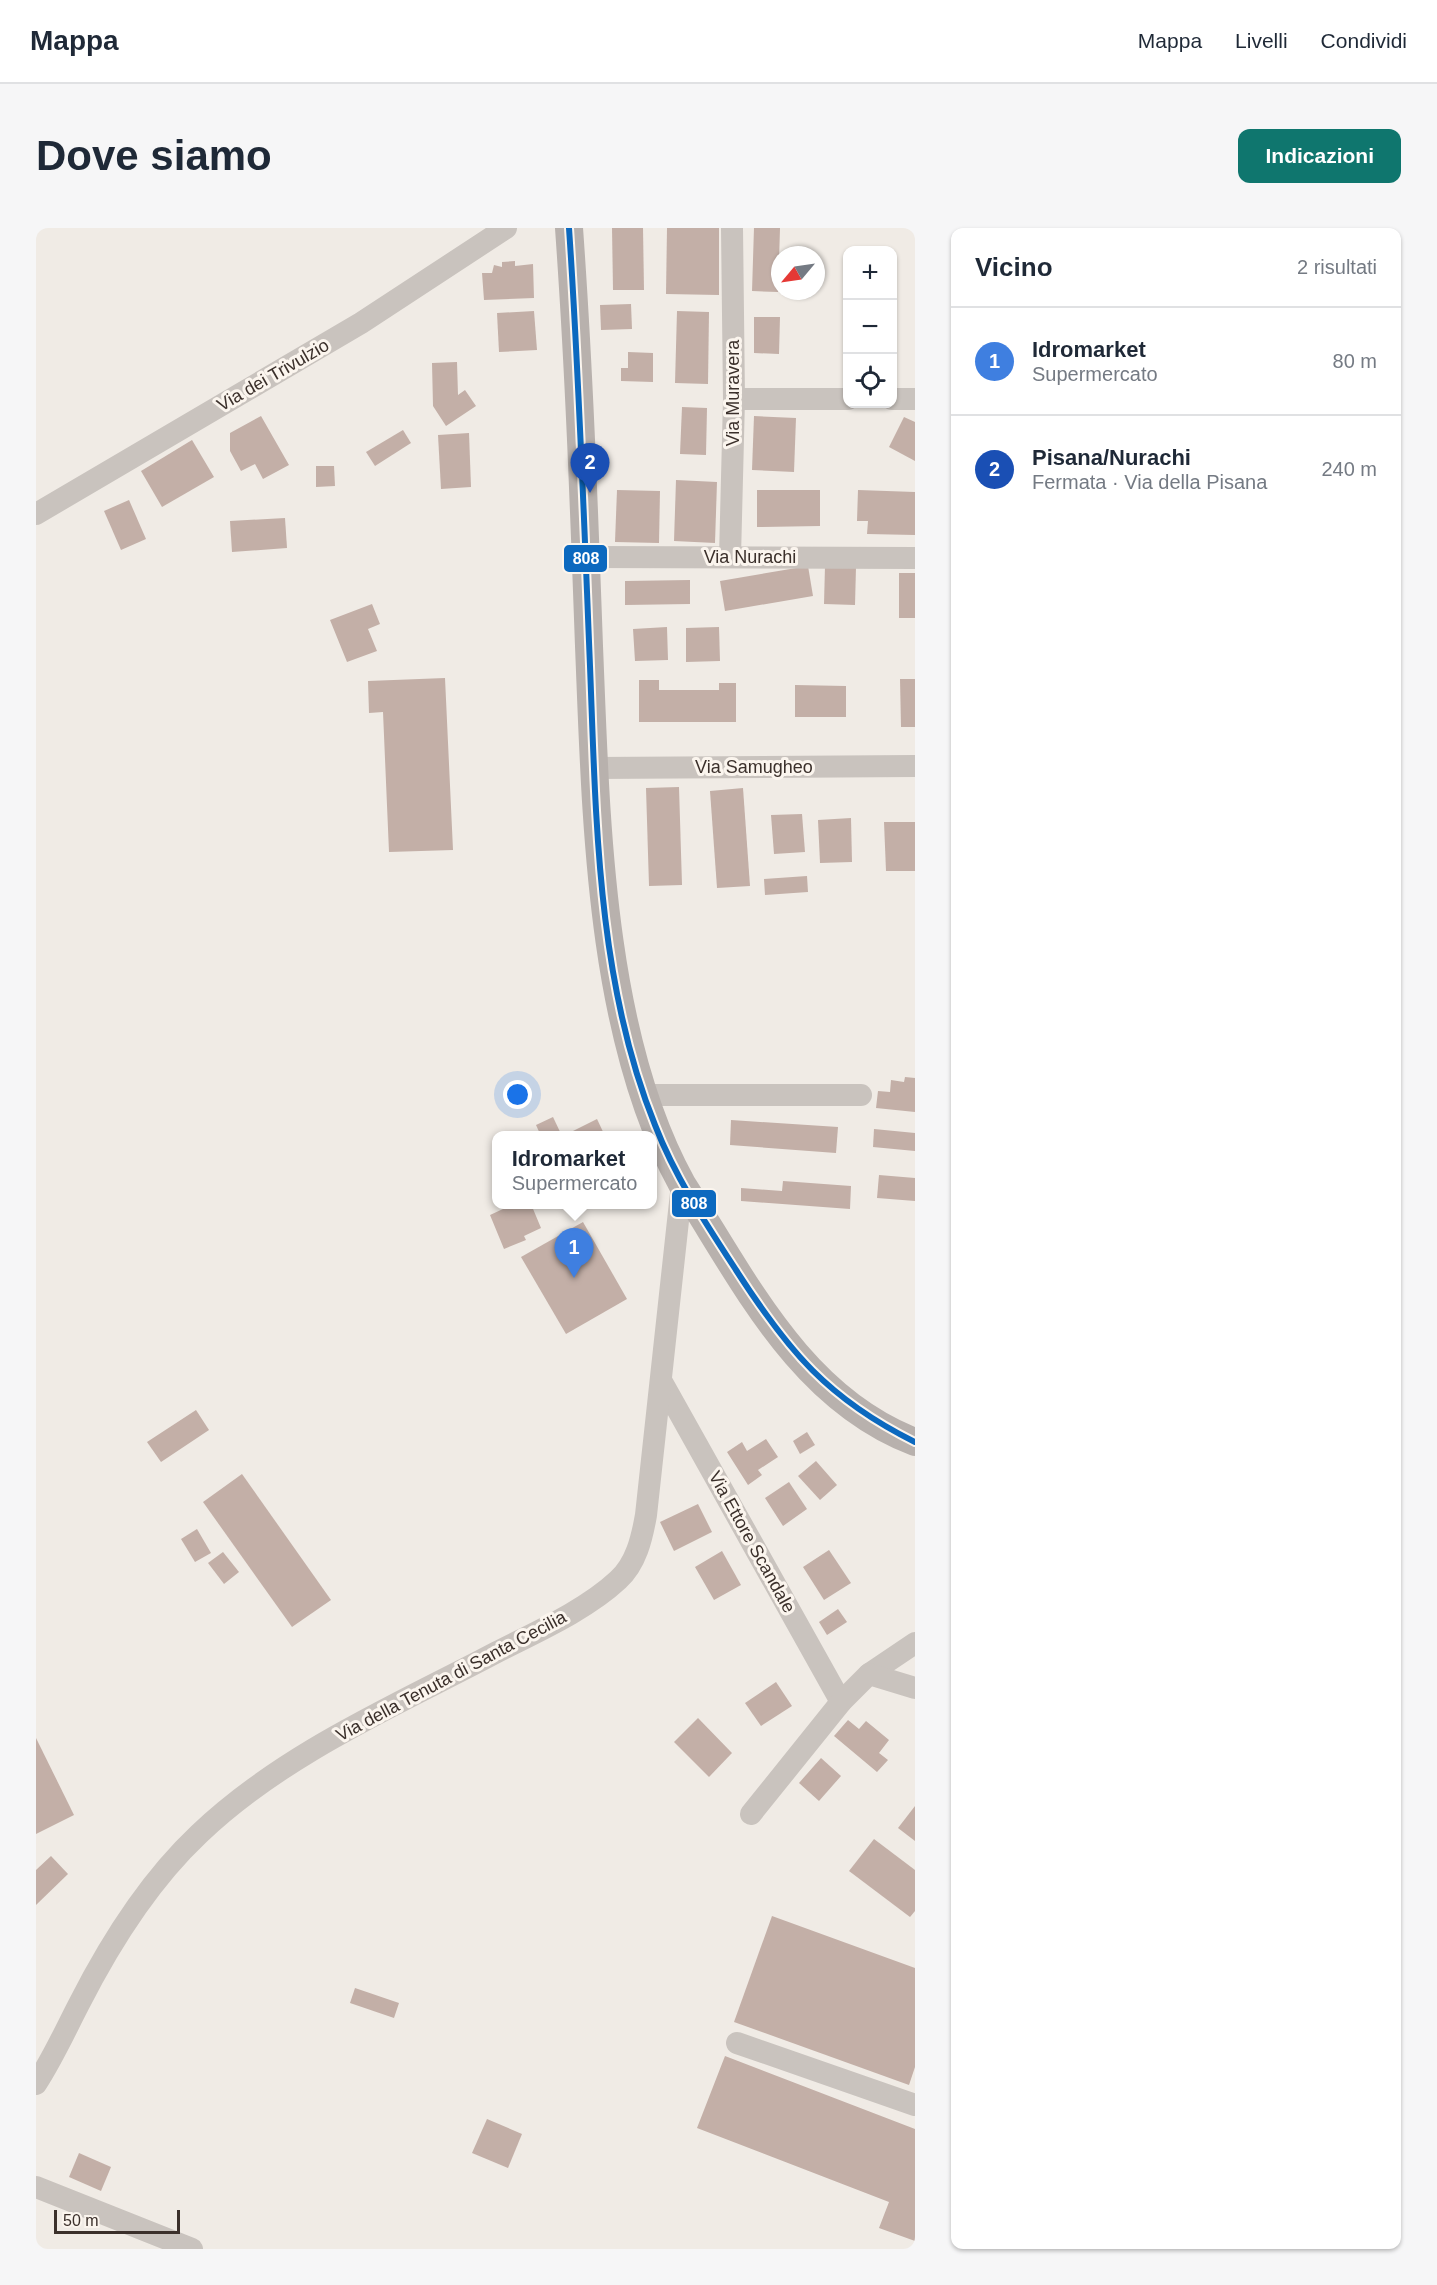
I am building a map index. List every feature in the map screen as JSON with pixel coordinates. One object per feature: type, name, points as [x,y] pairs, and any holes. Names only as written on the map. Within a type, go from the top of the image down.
[{"type":"main road","points":[[569,228],[594,768],[608,921],[625,1022],[644,1095],[682,1184],[773,1326],[805,1366],[853,1408],[886,1429],[915,1442]]},
{"type":"street","name":"Via dei Trivulzio","points":[[36,514],[361,323],[506,228]]},
{"type":"street","name":"Via Muravera","points":[[730,557],[734,399],[732,228]]},
{"type":"street","points":[[734,399],[843,399]]},
{"type":"street","points":[[897,399],[915,399]]},
{"type":"street","name":"Via Nurachi","points":[[586,557],[915,558]]},
{"type":"street","name":"Via Samugheo","points":[[594,768],[915,766]]},
{"type":"street","points":[[644,1095],[861,1095]]},
{"type":"street","name":"Via della Tenuta di Santa Cecilia","points":[[36,2084],[79,2003],[138,1907],[175,1858],[200,1833],[263,1781],[302,1756],[556,1621],[619,1580],[635,1556],[644,1527],[662,1382],[682,1184]]},
{"type":"street","name":"Via Ettore Scandale","points":[[662,1382],[841,1702]]},
{"type":"street","points":[[751,1814],[841,1702],[869,1674],[915,1643]]},
{"type":"street","points":[[869,1674],[915,1688]]},
{"type":"street","points":[[737,2043],[915,2105]]},
{"type":"street","points":[[36,2187],[192,2249]]},
{"type":"building","points":[[612,228],[643,228],[644,290],[613,290]]},
{"type":"building","points":[[667,228],[719,228],[719,295],[666,294]]},
{"type":"building","points":[[754,228],[780,228],[779,246],[771,246],[771,292],[752,291]]},
{"type":"building","points":[[515,261],[515,266],[533,264],[534,298],[484,300],[482,273],[492,273],[494,265],[502,267],[502,262]]},
{"type":"building","points":[[631,304],[632,329],[601,330],[600,305]]},
{"type":"building","points":[[534,311],[537,350],[499,352],[497,313]]},
{"type":"building","points":[[677,311],[709,312],[708,384],[675,383]]},
{"type":"building","points":[[754,317],[780,317],[779,354],[754,353]]},
{"type":"building","points":[[628,352],[653,353],[653,382],[621,381],[621,368],[628,368]]},
{"type":"building","points":[[457,362],[458,395],[465,390],[476,406],[446,426],[433,406],[432,363]]},
{"type":"building","points":[[682,407],[707,408],[706,455],[680,454]]},
{"type":"building","points":[[261,416],[289,465],[263,479],[255,464],[241,471],[230,451],[230,433]]},
{"type":"building","points":[[754,416],[796,418],[794,472],[752,470]]},
{"type":"building","points":[[904,417],[915,422],[915,461],[889,447]]},
{"type":"building","points":[[403,430],[411,443],[375,466],[366,452]]},
{"type":"building","points":[[469,433],[471,487],[441,489],[438,435]]},
{"type":"building","points":[[192,440],[214,477],[162,507],[141,471]]},
{"type":"building","points":[[316,466],[334,466],[335,486],[316,487]]},
{"type":"building","points":[[676,480],[717,482],[715,543],[674,541]]},
{"type":"building","points":[[617,490],[660,491],[659,543],[615,542]]},
{"type":"building","points":[[757,490],[820,490],[820,526],[757,527]]},
{"type":"building","points":[[858,490],[915,492],[915,535],[867,534],[868,521],[857,521]]},
{"type":"building","points":[[129,500],[146,539],[121,550],[104,511]]},
{"type":"building","points":[[285,518],[287,548],[232,552],[230,521]]},
{"type":"building","points":[[808,566],[813,596],[725,611],[720,581]]},
{"type":"building","points":[[825,566],[856,567],[855,605],[824,604]]},
{"type":"building","points":[[899,573],[915,573],[915,618],[899,618]]},
{"type":"building","points":[[690,580],[690,604],[625,605],[625,581]]},
{"type":"building","points":[[372,604],[380,624],[368,629],[377,651],[347,662],[330,620]]},
{"type":"building","points":[[667,627],[668,660],[635,661],[633,629]]},
{"type":"building","points":[[719,627],[720,661],[686,662],[686,628]]},
{"type":"building","points":[[445,678],[453,850],[389,852],[383,712],[369,713],[368,681]]},
{"type":"building","points":[[900,679],[915,679],[915,727],[901,727]]},
{"type":"building","points":[[639,680],[659,680],[659,690],[719,690],[719,683],[736,683],[736,722],[639,722]]},
{"type":"building","points":[[795,685],[846,686],[846,717],[795,717]]},
{"type":"building","points":[[679,787],[682,885],[649,886],[646,788]]},
{"type":"building","points":[[743,788],[750,886],[717,888],[710,791]]},
{"type":"building","points":[[802,814],[805,852],[774,854],[771,815]]},
{"type":"building","points":[[851,818],[852,862],[820,863],[818,820]]},
{"type":"building","points":[[884,822],[915,822],[915,871],[886,871]]},
{"type":"building","points":[[807,876],[808,892],[765,895],[764,879]]},
{"type":"building","points":[[905,1077],[915,1078],[915,1112],[876,1108],[878,1091],[890,1092],[891,1080],[904,1082]]},
{"type":"building","points":[[553,1117],[560,1131],[539,1131],[536,1125]]},
{"type":"building","points":[[597,1119],[603,1131],[573,1131]]},
{"type":"building","points":[[731,1120],[838,1127],[836,1153],[730,1145]]},
{"type":"building","points":[[874,1129],[915,1133],[915,1151],[873,1147]]},
{"type":"building","points":[[879,1175],[915,1178],[915,1201],[877,1198]]},
{"type":"building","points":[[783,1181],[851,1186],[850,1209],[741,1201],[741,1188],[782,1191]]},
{"type":"building","points":[[503,1209],[533,1209],[541,1228],[524,1236],[526,1240],[504,1249],[490,1215]]},
{"type":"building","points":[[583,1222],[627,1299],[566,1334],[521,1257]]},
{"type":"building","points":[[196,1410],[209,1430],[161,1462],[147,1442]]},
{"type":"building","points":[[807,1432],[815,1445],[800,1454],[793,1441]]},
{"type":"building","points":[[766,1439],[778,1457],[758,1470],[762,1475],[748,1485],[727,1452],[742,1442],[747,1451]]},
{"type":"building","points":[[816,1461],[837,1485],[820,1500],[798,1476]]},
{"type":"building","points":[[242,1474],[331,1600],[292,1627],[203,1502]]},
{"type":"building","points":[[789,1482],[807,1509],[783,1526],[765,1498]]},
{"type":"building","points":[[698,1504],[712,1532],[674,1551],[660,1522]]},
{"type":"building","points":[[197,1529],[211,1553],[195,1562],[181,1539]]},
{"type":"building","points":[[829,1550],[851,1583],[824,1600],[803,1567]]},
{"type":"building","points":[[722,1551],[741,1585],[714,1600],[695,1567]]},
{"type":"building","points":[[223,1552],[239,1572],[224,1584],[208,1563]]},
{"type":"building","points":[[838,1609],[847,1622],[827,1635],[819,1622]]},
{"type":"building","points":[[776,1682],[792,1706],[761,1726],[745,1703]]},
{"type":"building","points":[[698,1718],[732,1753],[709,1777],[674,1742]]},
{"type":"building","points":[[848,1720],[859,1729],[866,1721],[889,1740],[879,1753],[888,1760],[877,1772],[834,1736]]},
{"type":"building","points":[[36,1738],[74,1815],[36,1834]]},
{"type":"building","points":[[821,1758],[841,1776],[819,1801],[799,1783]]},
{"type":"building","points":[[915,1806],[915,1841],[898,1828]]},
{"type":"building","points":[[874,1839],[915,1870],[915,1911],[910,1917],[849,1871]]},
{"type":"building","points":[[51,1856],[68,1874],[36,1905],[36,1870]]},
{"type":"building","points":[[772,1916],[915,1968],[915,2067],[909,2085],[734,2022]]},
{"type":"building","points":[[355,1988],[399,2003],[394,2018],[350,2003]]},
{"type":"building","points":[[725,2056],[915,2129],[915,2241],[879,2228],[889,2202],[697,2128]]},
{"type":"building","points":[[487,2119],[522,2134],[508,2168],[472,2153]]},
{"type":"building","points":[[79,2153],[111,2167],[101,2191],[69,2177]]},
{"type":"transit line","name":"808","points":[[569,228],[598,840],[611,957],[621,1014],[636,1070],[655,1125],[682,1182],[755,1299],[774,1325],[812,1370],[834,1390],[884,1426],[915,1442]]},
{"type":"place","name":"Pisana/Nurachi","points":[[590,493]]},
{"type":"place","name":"Idromarket","points":[[574,1278]]}]
